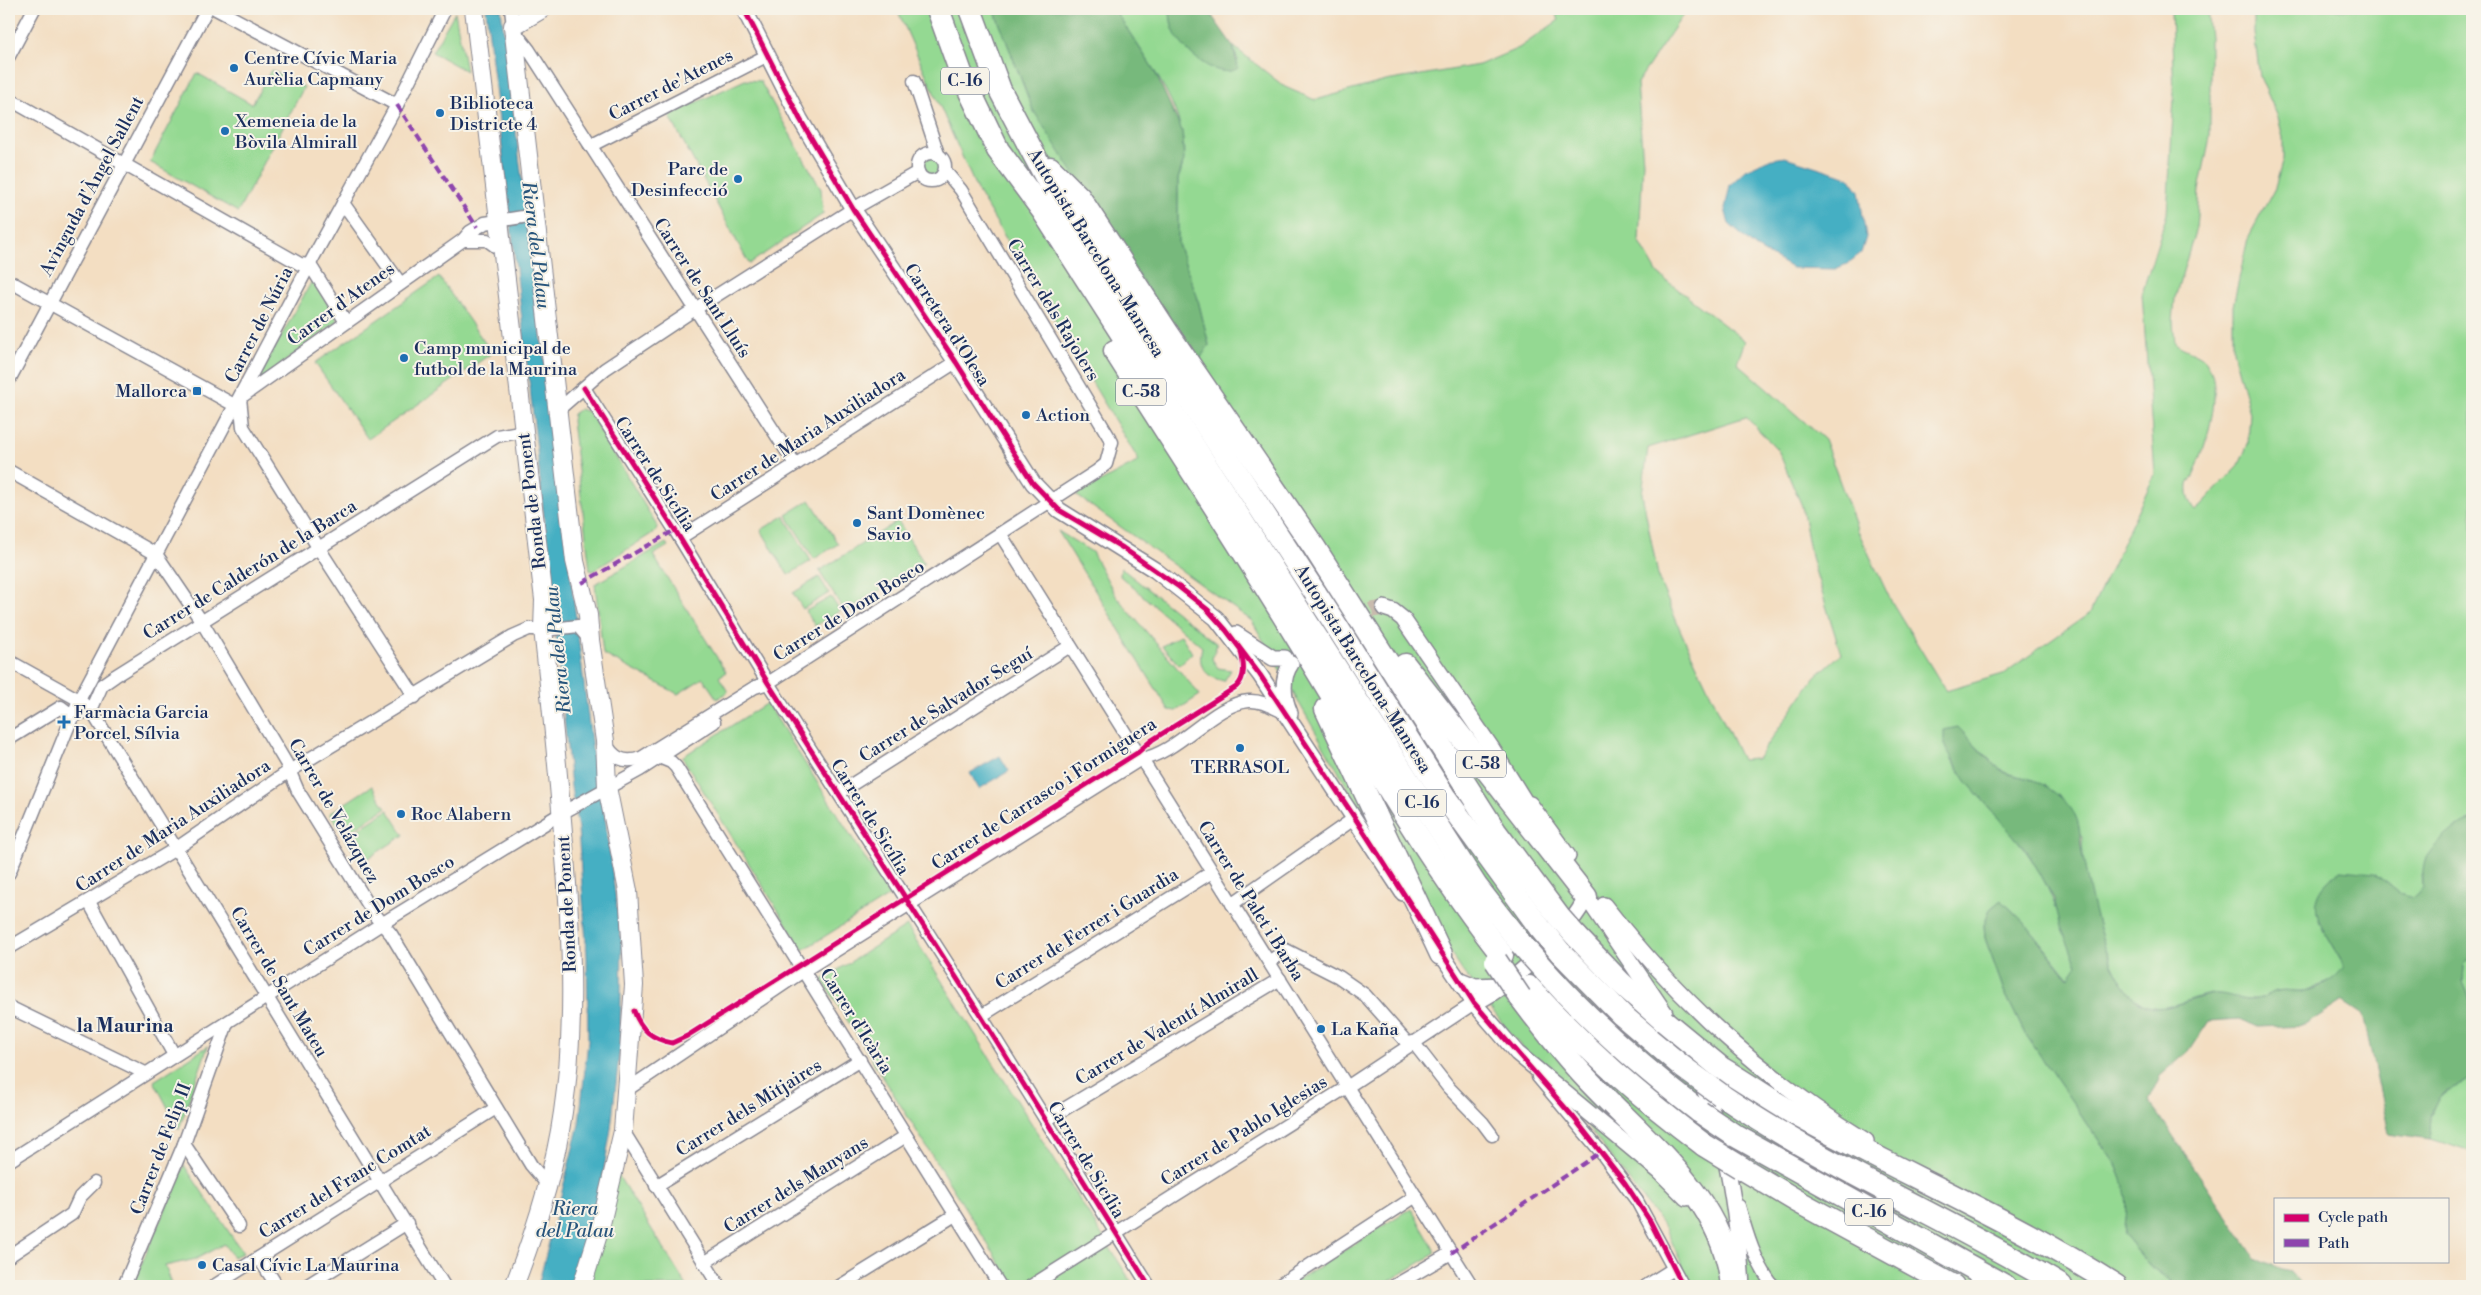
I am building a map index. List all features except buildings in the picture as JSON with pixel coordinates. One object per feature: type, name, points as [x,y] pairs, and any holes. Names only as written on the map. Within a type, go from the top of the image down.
[{"type":"highway","name":"Autopista Barcelona-Manresa","points":[[938,9],[961,72],[998,150],[1043,210],[1471,878],[1506,953],[1545,971],[1574,1004],[1651,1074],[1700,1112],[1734,1135],[2005,1286]]},
{"type":"highway","name":"Autopista Barcelona-Manresa","points":[[970,9],[1000,90],[1051,187],[1327,611],[1444,796],[1550,922],[1560,952],[1622,1016],[1684,1068],[1721,1095],[1776,1129],[1941,1218],[2061,1286]]},
{"type":"highway","name":"C-58","points":[[1027,144],[1080,197],[1167,332],[1314,547],[1550,922]]},
{"type":"highway","name":"C-58","points":[[998,150],[1036,224],[1294,659],[1425,845],[1476,922],[1506,953],[1525,992]]},
{"type":"highway","name":"C-58","points":[[1314,547],[1329,561],[1387,642],[1586,897]]},
{"type":"highway","points":[[1294,659],[1309,672],[1441,954]]},
{"type":"highway","points":[[1550,922],[1576,936],[1621,983],[1664,1022],[1722,1068],[1799,1117],[1952,1194],[2116,1286]]},
{"type":"highway","points":[[1525,992],[1608,1068],[1704,1145],[1736,1175],[1797,1201],[1954,1286]]},
{"type":"highway","points":[[1525,992],[1586,1078],[1675,1170],[1703,1204],[1720,1234],[1730,1286]]},
{"type":"main road","name":"Ronda de Ponent","points":[[474,9],[503,221],[502,250],[548,629],[571,942],[571,1036],[563,1114],[547,1184],[514,1286]]},
{"type":"main road","points":[[513,22],[542,9]]},
{"type":"main road","name":"Ronda de Ponent","points":[[513,22],[533,216],[575,561],[588,615],[605,741],[607,787],[619,838],[628,891],[633,940],[634,994],[628,1090]]},
{"type":"main road","points":[[582,1286],[600,1228],[623,1131],[628,1090]]},
{"type":"street","points":[[9,56],[34,9]]},
{"type":"street","name":"Avinguda d'Àngel Sallent","points":[[9,380],[207,9]]},
{"type":"street","points":[[216,9],[397,106]]},
{"type":"street","name":"Carrer de Núria","points":[[9,873],[79,700],[310,265],[397,106],[445,9]]},
{"type":"street","name":"Carretera d'Olesa","points":[[744,9],[800,119],[853,209],[956,362],[1028,476],[1048,501],[1155,570],[1216,618]]},
{"type":"street","name":"Carrer de Sant Lluís","points":[[513,22],[590,146],[795,464]]},
{"type":"street","name":"Carrer de'Atenes","points":[[590,146],[768,55]]},
{"type":"street","points":[[914,81],[938,154],[944,161],[945,171],[940,178],[932,181],[925,180],[918,172],[917,162],[923,154],[938,154]]},
{"type":"street","points":[[9,98],[300,264],[310,265],[346,322]]},
{"type":"street","name":"Carrer dels Rajolers","points":[[945,171],[961,190],[1112,442],[1106,464],[1048,501]]},
{"type":"street","points":[[558,410],[605,369],[695,309],[853,209],[918,172]]},
{"type":"street","points":[[343,204],[400,284]]},
{"type":"street","name":"Carrer d'Atenes","points":[[238,402],[346,322],[463,240],[479,225],[533,216]]},
{"type":"street","points":[[463,240],[487,240],[502,250]]},
{"type":"street","points":[[9,281],[238,402],[243,427],[318,548],[415,697]]},
{"type":"street","name":"Carrer de Maria Auxiliadora","points":[[680,538],[956,362]]},
{"type":"street","name":"Carrer de Sicília","points":[[584,388],[680,538],[768,683],[840,792],[981,1016],[1114,1233],[1149,1286]]},
{"type":"street","points":[[558,410],[575,400],[593,404]]},
{"type":"street","points":[[224,428],[236,425],[243,427]]},
{"type":"street","name":"Carrer de Calderón de la Barca","points":[[91,710],[102,685],[115,676],[497,436],[524,431]]},
{"type":"street","points":[[9,471],[156,554]]},
{"type":"street","name":"Carrer de Dom Bosco","points":[[605,741],[613,754],[622,760],[633,761],[642,758],[755,687],[768,683],[1001,535],[1048,501]]},
{"type":"street","name":"Carrer de Palet i Barba","points":[[1001,535],[1472,1286]]},
{"type":"street","name":"Carrer de Velázquez","points":[[156,554],[202,622],[286,763],[288,772],[376,917],[383,923],[531,1165],[547,1184]]},
{"type":"street","points":[[1384,608],[1393,611],[1403,619],[1515,785],[1586,897],[1566,929],[1489,996],[1474,1003]]},
{"type":"street","points":[[1216,618],[1272,658],[1294,659],[1285,679],[1284,691],[1287,707],[1296,729]]},
{"type":"street","points":[[1216,618],[1240,647],[1286,713],[1356,818],[1474,1003],[1579,1125],[1625,1184],[1650,1221],[1682,1286]]},
{"type":"street","name":"Carrer de Maria Auxiliadora","points":[[12,943],[89,902],[177,848],[288,772],[415,697],[513,636],[529,628],[548,629],[578,626],[590,640]]},
{"type":"street","name":"Carrer de Salvador Seguí","points":[[840,792],[1070,646]]},
{"type":"street","points":[[102,657],[115,676]]},
{"type":"street","name":"Carrer de Sant Mateu","points":[[9,661],[79,700],[91,710],[444,1286]]},
{"type":"street","name":"Carrer de Dom Bosco","points":[[9,1161],[383,923],[562,813],[660,758],[761,693],[768,683]]},
{"type":"street","name":"Carrer de Carrasco i Formiguera","points":[[628,1090],[804,971],[1141,759],[1160,753],[1230,707],[1249,701],[1265,703],[1286,713]]},
{"type":"street","points":[[9,739],[61,707],[73,716],[91,710]]},
{"type":"street","name":"Carrer d'Icària","points":[[660,758],[671,762],[676,767],[1000,1286]]},
{"type":"street","points":[[1515,785],[1623,930],[1677,991],[1711,1025],[1740,1051],[1805,1100],[1952,1194]]},
{"type":"street","points":[[1232,904],[1356,818]]},
{"type":"street","name":"Carrer de Ferrer i Guardia","points":[[981,1016],[1212,872]]},
{"type":"street","name":"C-58","points":[[1586,897],[1658,1003],[1685,1048],[1714,1116],[1736,1175],[1742,1286]]},
{"type":"street","points":[[89,902],[174,1055]]},
{"type":"street","points":[[1269,962],[1286,950],[1339,977],[1365,994],[1492,1135]]},
{"type":"street","points":[[1458,978],[1475,986],[1500,985]]},
{"type":"street","name":"Carrer de Valentí Almirall","points":[[1046,1120],[1280,979]]},
{"type":"street","name":"Carrer de Pablo Iglesias","points":[[1030,1286],[1347,1087],[1474,1003]]},
{"type":"street","points":[[9,1007],[145,1073]]},
{"type":"street","name":"Carrer de Felip II","points":[[124,1286],[184,1144],[226,1023]]},
{"type":"street","points":[[1517,1053],[1659,1170],[1678,1189],[1695,1210],[1714,1243],[1730,1286]]},
{"type":"street","name":"Carrer dels Mitjaires","points":[[656,1186],[860,1060]]},
{"type":"street","name":"Carrer del Franc Comtat","points":[[214,1286],[379,1180],[496,1108]]},
{"type":"street","points":[[623,1131],[719,1286]]},
{"type":"street","name":"Carrer dels Manyans","points":[[704,1263],[906,1136]]},
{"type":"street","points":[[184,1144],[238,1226]]},
{"type":"street","points":[[1736,1175],[1750,1243],[1762,1272],[1773,1286]]},
{"type":"street","points":[[9,1256],[72,1214],[80,1197],[94,1183]]},
{"type":"street","points":[[1278,1286],[1416,1196]]},
{"type":"street","points":[[840,1286],[955,1215]]},
{"type":"street","points":[[306,1286],[407,1223]]},
{"type":"street","points":[[1394,1286],[1451,1253]]},
{"type":"street","points":[[259,1258],[278,1286]]},
{"type":"street","points":[[1646,1286],[1673,1268]]},
{"type":"green space","points":[[897,9],[994,9],[1033,110],[1209,345],[1197,296],[1178,244],[1178,179],[1184,158],[1182,136],[1176,113],[1166,90],[1153,68],[1114,9],[1170,9],[1173,26],[1181,40],[1204,63],[1238,61],[1233,46],[1285,87],[1315,100],[1386,81],[1479,65],[1519,48],[1559,20],[1553,9],[1687,9],[1637,83],[1643,162],[1639,241],[1658,274],[1745,341],[1737,363],[1824,439],[1858,531],[1890,599],[1946,691],[2003,674],[2090,613],[2155,474],[2142,293],[2167,214],[2174,98],[2171,9],[2207,9],[2210,37],[2210,137],[2199,190],[2196,228],[2175,298],[2173,322],[2175,343],[2205,360],[2211,371],[2214,385],[2214,399],[2209,431],[2194,474],[2188,485],[2189,499],[2196,511],[2239,465],[2248,444],[2250,413],[2233,351],[2233,306],[2248,238],[2275,188],[2283,159],[2283,138],[2278,117],[2260,77],[2254,33],[2254,9],[2472,9],[2472,821],[2468,820],[2422,874],[2423,888],[2413,898],[2399,893],[2375,873],[2323,930],[2344,966],[2336,978],[2304,991],[2277,991],[2254,1000],[2212,994],[2172,1006],[2153,1007],[2143,1004],[2133,997],[2114,967],[2097,922],[2086,874],[2082,837],[2033,780],[2006,773],[1994,764],[1958,728],[1951,758],[1970,786],[2014,836],[2034,863],[2053,900],[2077,965],[2069,978],[2024,922],[2001,900],[1990,909],[1984,924],[1985,938],[2004,991],[2024,1032],[2116,1165],[2127,1190],[2128,1205],[2124,1235],[2151,1267],[2178,1286],[1665,1286],[1686,1273],[1666,1229],[1578,1114],[1509,1032],[1463,972],[1373,832],[1252,621],[1076,495],[1139,461],[977,190]],"holes":[[[1746,417],[1778,450],[1802,506],[1811,557],[1841,654],[1815,677],[1757,759],[1742,760],[1682,634],[1659,580],[1642,494],[1648,448]]]},
{"type":"green space","points":[[994,9],[1114,9],[1154,70],[1182,131],[1184,160],[1178,179],[1178,244],[1197,296],[1209,345],[1198,362],[1195,363],[1033,110]]},
{"type":"green space","points":[[1170,9],[1207,9],[1233,46],[1238,68],[1222,71],[1214,69],[1197,59],[1176,36],[1170,17]]},
{"type":"green space","points":[[455,12],[466,71],[432,52]]},
{"type":"green space","points":[[271,70],[304,87],[238,212],[150,162],[197,73],[252,104]]},
{"type":"green space","points":[[745,80],[760,81],[821,189],[823,214],[749,264],[669,115]]},
{"type":"green space","points":[[931,158],[937,161],[940,167],[937,173],[931,176],[925,173],[922,167],[925,161]]},
{"type":"green space","name":"Camp municipal de futbol de la Maurina","points":[[439,277],[492,353],[368,439],[315,363]]},
{"type":"green space","points":[[313,279],[338,321],[254,385]]},
{"type":"green space","points":[[580,409],[589,412],[657,526],[656,531],[593,571],[590,570],[572,421],[573,414]]},
{"type":"green space","points":[[810,500],[838,544],[814,559],[786,515]]},
{"type":"green space","points":[[784,516],[811,561],[788,575],[761,530]]},
{"type":"green space","points":[[898,521],[924,563],[845,612],[819,571]]},
{"type":"green space","points":[[1058,531],[1092,552],[1116,596],[1200,695],[1176,711],[1169,710]]},
{"type":"green space","points":[[666,543],[668,546],[653,555],[726,672],[719,677],[728,692],[717,699],[703,678],[678,694],[603,654],[595,584]]},
{"type":"green space","points":[[1121,568],[1217,644],[1212,659],[1218,668],[1231,670],[1224,681],[1212,677],[1204,670],[1201,660],[1202,647],[1120,576]]},
{"type":"green space","points":[[819,577],[829,593],[803,609],[793,593]]},
{"type":"green space","points":[[831,597],[840,611],[815,626],[806,611]]},
{"type":"green space","points":[[1181,635],[1192,653],[1179,665],[1162,646]]},
{"type":"green space","points":[[767,703],[889,896],[803,950],[682,757]]},
{"type":"green space","points":[[1958,727],[1998,768],[2007,774],[2030,779],[2043,785],[2069,805],[2079,826],[2082,853],[2090,890],[2099,927],[2112,963],[2120,980],[2131,995],[2140,1003],[2151,1007],[2172,1006],[2216,994],[2254,1000],[2278,991],[2310,990],[2327,983],[2344,966],[2322,928],[2318,916],[2316,905],[2319,894],[2327,882],[2341,870],[2375,873],[2399,893],[2413,897],[2423,888],[2423,867],[2428,855],[2453,830],[2460,825],[2472,821],[2472,957],[2464,965],[2463,982],[2472,1004],[2472,1078],[2440,1097],[2431,1115],[2431,1139],[2389,1133],[2363,1015],[2342,1001],[2305,1025],[2258,1027],[2240,1019],[2209,1021],[2189,1051],[2160,1076],[2148,1101],[2255,1258],[2281,1270],[2291,1272],[2302,1286],[2178,1286],[2151,1267],[2124,1235],[2126,1200],[2123,1184],[2116,1165],[2024,1032],[2004,991],[1985,938],[1984,924],[1990,909],[2001,900],[2024,922],[2068,978],[2077,965],[2061,927],[2054,899],[2026,850],[1966,781],[1944,745],[1944,730]]},
{"type":"green space","points":[[372,786],[386,808],[344,835],[330,813]]},
{"type":"green space","points":[[388,810],[404,835],[361,863],[345,838]]},
{"type":"green space","points":[[907,926],[1134,1286],[1014,1286],[822,980]]},
{"type":"green space","points":[[2472,957],[2472,1004],[2463,982],[2464,965]]},
{"type":"green space","points":[[208,1046],[179,1129],[154,1081]]},
{"type":"green space","points":[[2472,1078],[2472,1152],[2431,1139],[2430,1130],[2433,1108],[2440,1097]]},
{"type":"green space","points":[[184,1165],[243,1253],[233,1257],[224,1244],[196,1259],[165,1266],[173,1286],[132,1286]]},
{"type":"green space","points":[[602,1172],[618,1175],[687,1286],[573,1286],[588,1244],[595,1216]]},
{"type":"green space","points":[[1411,1208],[1436,1253],[1381,1286],[1288,1286]]},
{"type":"water","name":"Riera del Palau","points":[[486,9],[501,9],[594,765],[604,809],[622,947],[620,1047],[611,1129],[594,1226],[583,1265],[573,1286],[538,1286],[579,1124],[588,1041],[587,957],[578,829],[571,787],[537,450]]},
{"type":"water","points":[[1785,157],[1849,177],[1859,191],[1866,237],[1861,253],[1847,264],[1835,269],[1792,268],[1755,247],[1729,224],[1725,209],[1730,185],[1746,170],[1767,160]]},
{"type":"water","points":[[1000,756],[1009,771],[979,789],[970,773]]},
{"type":"tunnel","points":[[1351,621],[1372,610],[1384,608]]},
{"type":"marked path","points":[[397,105],[477,227]]},
{"type":"marked path","points":[[582,583],[675,530]]},
{"type":"marked path","points":[[1451,1253],[1601,1152]]},
{"type":"cycle path","points":[[744,9],[800,119],[853,209],[956,362],[1033,483],[1059,510],[1123,548],[1179,587],[1208,610],[1226,630],[1260,675],[1474,1003],[1574,1118],[1625,1183],[1650,1221],[1683,1286]]},
{"type":"cycle path","points":[[584,388],[675,530],[768,683],[981,1016],[1149,1286]]},
{"type":"cycle path","points":[[634,1011],[648,1033],[659,1039],[672,1043],[687,1036],[1137,753],[1152,740],[1236,687],[1243,675],[1241,652]]},
{"type":"place","name":"Centre Cívic Maria Aurèlia Capmany","points":[[234,68]]},
{"type":"place","name":"Biblioteca Districte 4","points":[[440,113]]},
{"type":"place","name":"Xemeneia de la Bòvila Almirall","points":[[225,131]]},
{"type":"place","name":"Parc de Desinfecció","points":[[738,179]]},
{"type":"place","name":"Camp municipal de futbol de la Maurina","points":[[404,358]]},
{"type":"place","name":"Mallorca","points":[[197,391]]},
{"type":"place","name":"Action","points":[[1026,415]]},
{"type":"place","name":"Sant Domènec Savio","points":[[857,523]]},
{"type":"place","name":"Farmàcia Garcia Porcel, Sílvia","points":[[64,722]]},
{"type":"place","name":"TERRASOL","points":[[1240,748]]},
{"type":"place","name":"Roc Alabern","points":[[401,814]]},
{"type":"place","name":"La Kaña","points":[[1321,1029]]},
{"type":"place","name":"Casal Cívic La Maurina","points":[[202,1265]]},
{"type":"district","name":"la Maurina","points":[[125,1026]]}]
